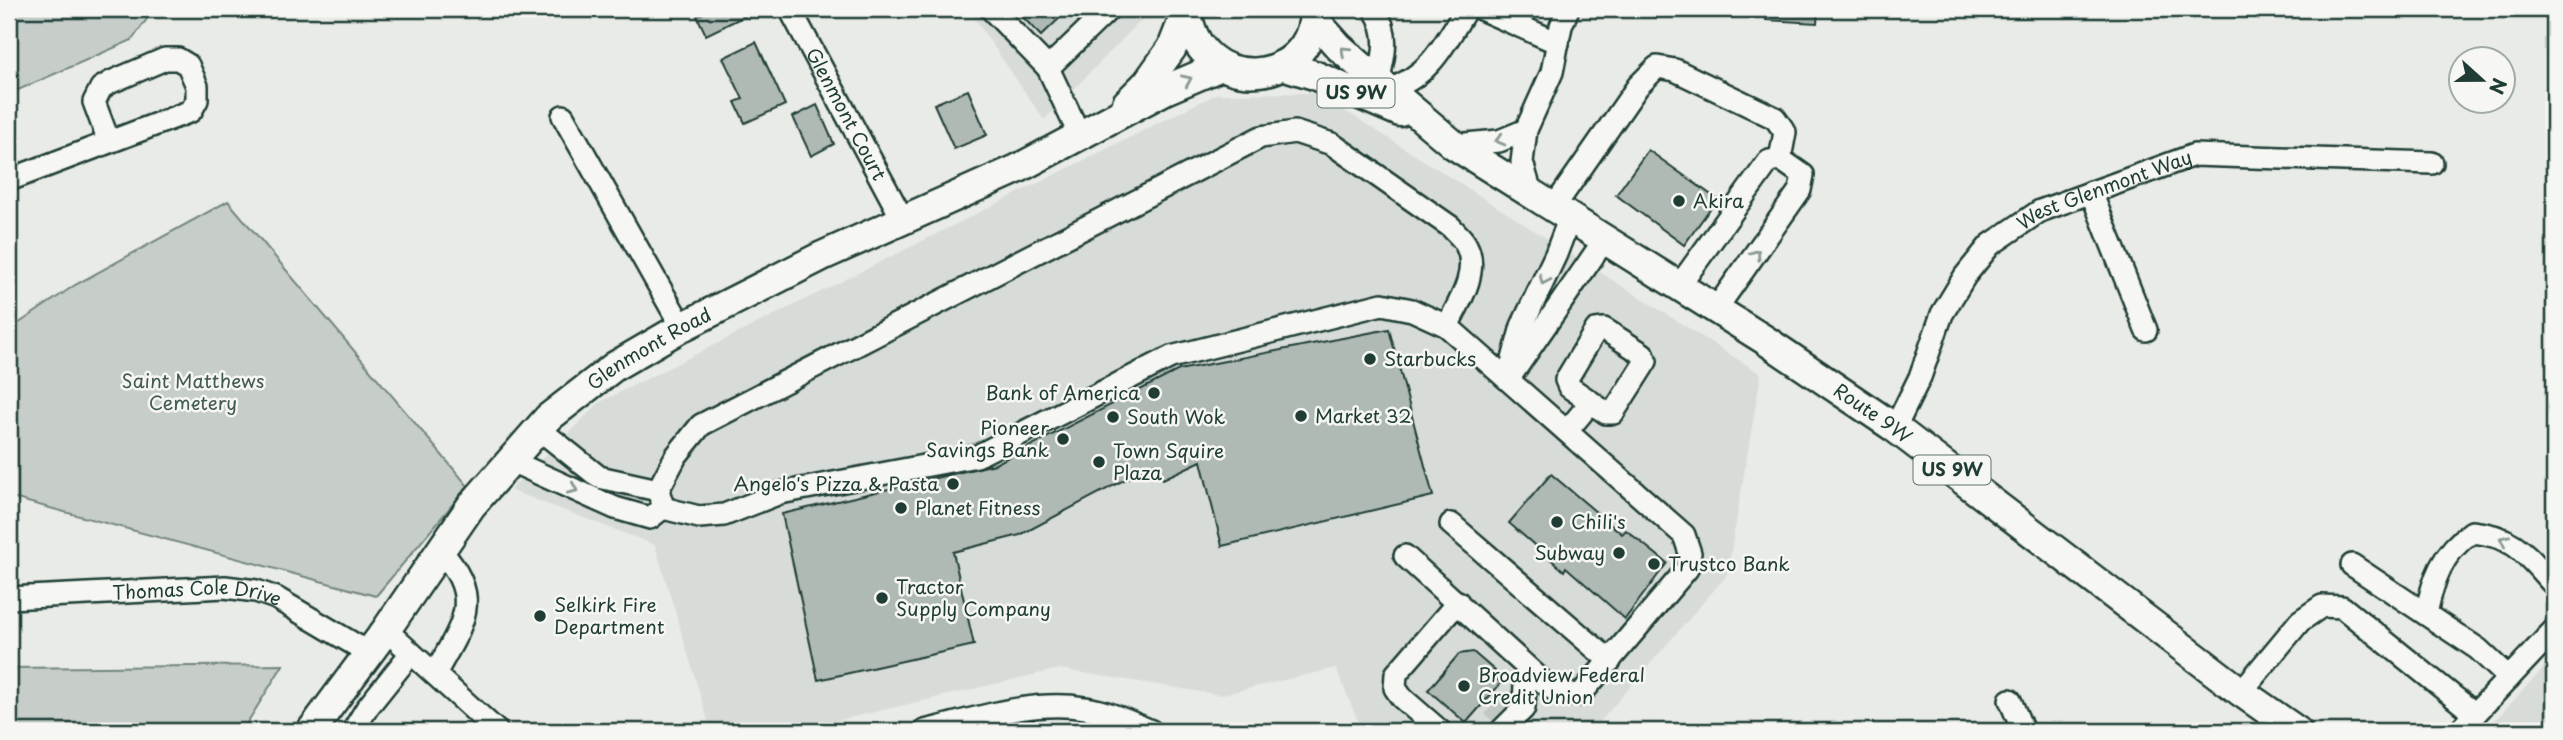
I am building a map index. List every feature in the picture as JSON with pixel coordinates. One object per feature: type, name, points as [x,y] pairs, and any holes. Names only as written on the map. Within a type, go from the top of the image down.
[{"type":"main road","name":"Glenmont Road","points":[[1111,120],[1147,83],[1172,48],[1187,9]]},
{"type":"main road","points":[[1187,9],[1196,42],[1221,66],[1241,73],[1262,73],[1282,65],[1298,54],[1308,38],[1314,14]]},
{"type":"main road","name":"Route 9W","points":[[1314,14],[1339,47],[1454,145],[1716,309],[1895,428],[2241,692],[2297,731]]},
{"type":"main road","name":"Route 9W","points":[[1282,65],[1343,87],[1428,125]]},
{"type":"main road","name":"Glenmont Road","points":[[311,731],[471,506],[548,418],[615,366],[682,327],[822,256],[1017,169],[1167,89],[1221,66]]},
{"type":"street","name":"Glenmont Court","points":[[790,9],[903,220]]},
{"type":"street","points":[[991,9],[1048,68],[1080,136]]},
{"type":"street","points":[[1048,68],[1109,9]]},
{"type":"street","points":[[1374,9],[1380,17],[1386,36],[1383,85],[1405,84],[1424,71],[1466,9]]},
{"type":"street","points":[[1481,9],[1558,43]]},
{"type":"street","points":[[1508,378],[1522,326],[1556,254],[1552,206],[1522,162],[1526,130],[1552,72],[1561,26],[1568,9]]},
{"type":"street","points":[[9,180],[191,111],[197,100],[197,86],[188,65],[178,59],[165,59],[101,88],[94,102],[109,142]]},
{"type":"street","points":[[1552,206],[1638,86],[1657,67],[1675,70],[1775,118],[1785,132],[1780,159]]},
{"type":"street","points":[[563,116],[682,327]]},
{"type":"street","points":[[1454,145],[1499,141],[1526,130]]},
{"type":"street","points":[[511,461],[615,508],[650,518],[676,456],[701,425],[1261,137],[1295,132],[1332,144],[1451,227],[1466,245],[1471,264],[1465,290],[1447,326]]},
{"type":"street","name":"West Glenmont Way","points":[[1895,428],[1920,377],[1942,314],[1965,276],[1990,245],[2039,211],[2194,155],[2432,163]]},
{"type":"street","points":[[1679,286],[1769,161],[1780,159],[1802,175],[1800,190],[1716,309]]},
{"type":"street","points":[[2091,192],[2146,330]]},
{"type":"street","points":[[1508,378],[1605,239]]},
{"type":"street","points":[[539,429],[599,477],[660,499],[699,517],[724,515],[780,493],[977,456],[1171,357],[1382,304],[1412,310],[1447,326],[1508,378],[1684,535],[1690,553],[1688,569],[1581,694],[1568,695],[1549,687],[1524,684]]},
{"type":"street","points":[[1567,431],[1591,402]]},
{"type":"street","points":[[1451,524],[1610,660]]},
{"type":"street","points":[[2426,614],[2432,582],[2442,560],[2472,532],[2502,537],[2518,547],[2554,584]]},
{"type":"street","points":[[435,674],[457,632],[467,604],[463,583],[455,566],[440,550]]},
{"type":"street","points":[[1405,556],[1458,602],[1524,684],[1524,708],[1493,728]]},
{"type":"street","points":[[2352,565],[2478,649],[2509,678]]},
{"type":"street","name":"Thomas Cole Drive","points":[[9,598],[225,587],[256,591],[411,653],[497,731]]},
{"type":"street","points":[[1440,731],[1402,698],[1395,688],[1396,674],[1458,602]]},
{"type":"street","points":[[2241,692],[2300,621],[2322,606],[2342,607],[2475,714]]},
{"type":"street","points":[[2459,731],[2554,630]]},
{"type":"street","points":[[353,731],[367,708],[411,653]]},
{"type":"street","points":[[2010,700],[2024,731]]},
{"type":"street","points":[[925,731],[1002,712],[1046,707],[1085,708],[1151,731]]},
{"type":"shaded area","points":[[968,9],[1152,9],[1044,120]]},
{"type":"shaded area","points":[[1317,93],[1761,374],[1727,575],[1592,731],[1362,731],[1336,668],[1220,695],[1059,669],[793,731],[711,731],[655,545],[510,490],[600,402],[1216,94]]},
{"type":"shaded area","points":[[2554,657],[2554,731],[2485,731]]},
{"type":"green space","points":[[9,9],[154,9],[132,40],[9,94]]},
{"type":"green space","name":"Saint Matthews Cemetery","points":[[228,201],[468,486],[376,596],[9,497],[9,330],[75,285]]},
{"type":"green space","points":[[283,665],[242,731],[9,731],[9,668]]},
{"type":"building","points":[[711,9],[759,9],[706,35],[697,16]]},
{"type":"building","points":[[1015,9],[1069,9],[1041,36]]},
{"type":"building","points":[[1766,9],[1818,9],[1817,23],[1766,20]]},
{"type":"building","points":[[756,42],[785,105],[745,123],[735,102],[743,99],[723,58]]},
{"type":"building","points":[[968,90],[987,135],[954,149],[934,104]]},
{"type":"building","points":[[817,105],[834,144],[811,156],[793,117]]},
{"type":"building","points":[[1648,150],[1717,199],[1684,245],[1616,195]]},
{"type":"building","points":[[1389,329],[1433,496],[1222,546],[1201,461],[1163,479],[1154,464],[1020,535],[953,552],[974,645],[818,680],[782,514],[995,464],[1179,370]]},
{"type":"building","points":[[1551,474],[1622,534],[1626,530],[1667,563],[1625,619],[1566,567],[1564,571],[1509,523]]},
{"type":"building","name":"Broadview Federal Credit Union","points":[[1473,652],[1495,671],[1492,675],[1501,683],[1466,723],[1428,690],[1459,654]]},
{"type":"tunnel","points":[[1493,721],[1513,697]]},
{"type":"place","name":"Akira","points":[[1679,201]]},
{"type":"place","name":"Starbucks","points":[[1370,359]]},
{"type":"place","name":"Bank of America","points":[[1154,393]]},
{"type":"place","name":"Market 32","points":[[1301,416]]},
{"type":"place","name":"South Wok","points":[[1113,417]]},
{"type":"place","name":"Pioneer Savings Bank","points":[[1063,439]]},
{"type":"place","name":"Town Squire Plaza","points":[[1099,462]]},
{"type":"place","name":"Angelo's Pizza & Pasta","points":[[953,484]]},
{"type":"place","name":"Planet Fitness","points":[[901,508]]},
{"type":"place","name":"Chili's","points":[[1557,522]]},
{"type":"place","name":"Subway","points":[[1619,553]]},
{"type":"place","name":"Trustco Bank","points":[[1654,564]]},
{"type":"place","name":"Tractor Supply Company","points":[[882,598]]},
{"type":"place","name":"Selkirk Fire Department","points":[[540,616]]},
{"type":"place","name":"Broadview Federal Credit Union","points":[[1464,686]]}]
